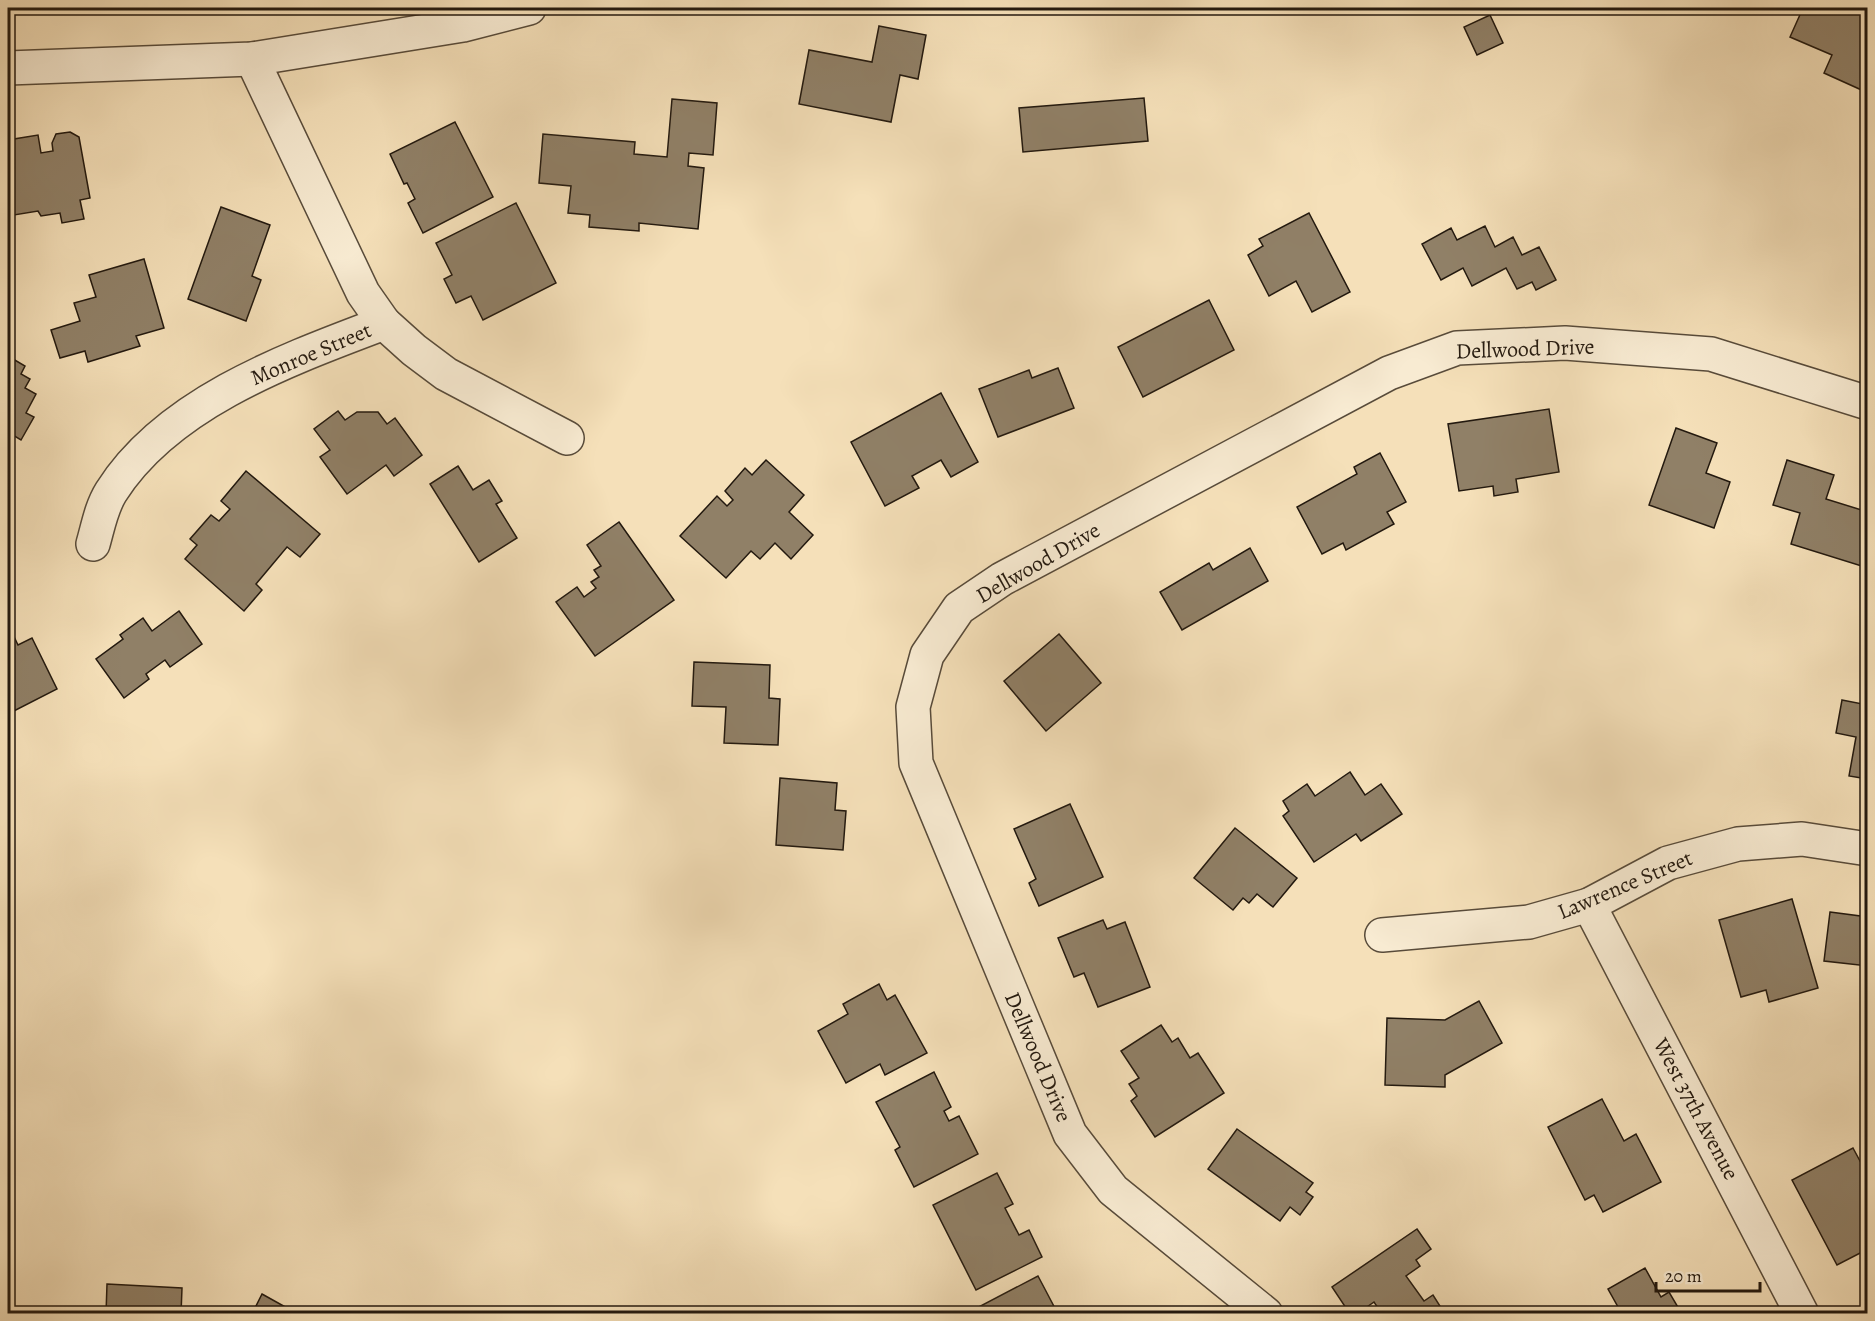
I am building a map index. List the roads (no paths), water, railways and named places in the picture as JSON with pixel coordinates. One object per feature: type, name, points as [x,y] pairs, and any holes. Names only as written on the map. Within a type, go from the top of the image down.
[{"type":"street","points":[[8,68],[252,59],[463,25],[529,8]]},
{"type":"street","name":"Monroe Street","points":[[93,544],[106,503],[128,469],[188,414],[235,387],[299,356],[384,323],[363,292],[252,59]]},
{"type":"street","points":[[384,323],[446,374],[567,438]]},
{"type":"street","name":"Dellwood Drive","points":[[1266,1314],[1113,1190],[1071,1134],[916,763],[913,707],[927,655],[959,608],[1002,579],[1389,373],[1457,348],[1565,343],[1711,354],[1868,403]]},
{"type":"street","name":"Lawrence Street","points":[[1382,935],[1529,922],[1589,905],[1668,863],[1738,844],[1802,839],[1868,849]]},
{"type":"street","name":"West 37th Avenue","points":[[1589,905],[1802,1314]]}]
